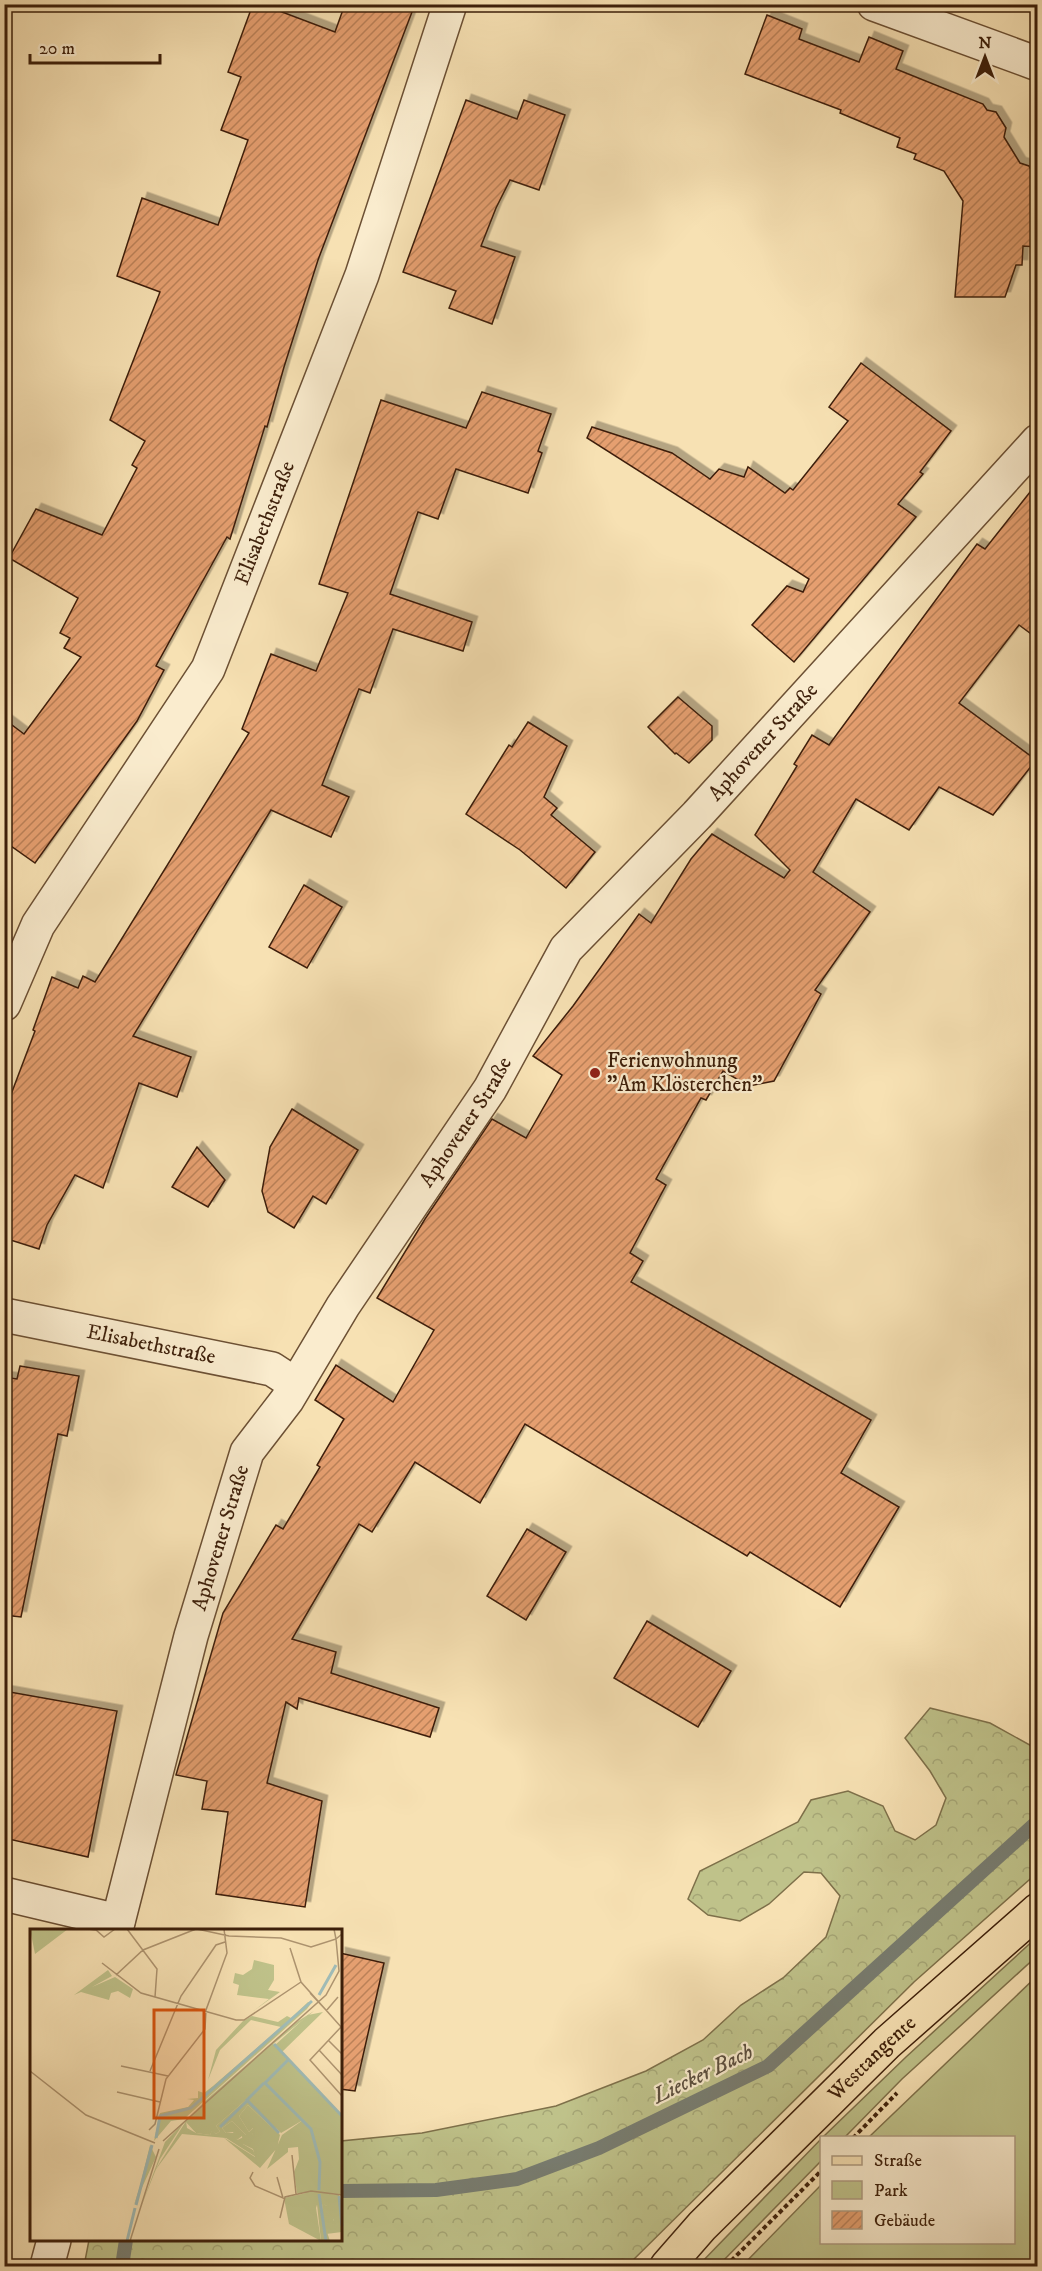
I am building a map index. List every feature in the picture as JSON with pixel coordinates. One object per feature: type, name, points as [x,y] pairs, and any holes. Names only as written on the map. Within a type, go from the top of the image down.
[{"type":"main road","name":"Westtangente","points":[[667,2266],[702,2226],[887,2043],[1038,1910]]},
{"type":"street","name":"Elisabethstraße","points":[[4,1004],[38,925],[208,669],[362,275],[450,4]]},
{"type":"street","points":[[874,4],[1038,64]]},
{"type":"street","name":"Aphovener Straße","points":[[117,1926],[191,1636],[247,1452],[287,1400],[343,1306],[490,1089],[566,949],[697,815],[1038,441]]},
{"type":"street","name":"Elisabethstraße","points":[[4,1315],[272,1369],[295,1384]]},
{"type":"street","points":[[4,1894],[117,1926]]},
{"type":"street","points":[[47,2266],[54,2241]]},
{"type":"path","points":[[855,2136],[902,2088]]},
{"type":"path","points":[[726,2266],[820,2172]]},
{"type":"green space","points":[[930,1708],[990,1723],[1037,1749],[1037,1873],[914,1982],[627,2266],[84,2266],[89,2241],[342,2241],[342,2141],[422,2133],[556,2106],[646,2071],[703,2040],[741,2005],[783,1978],[826,1937],[840,1896],[821,1873],[804,1872],[769,1904],[740,1921],[708,1915],[688,1899],[700,1871],[798,1822],[811,1800],[848,1791],[883,1806],[895,1831],[915,1840],[936,1825],[946,1798],[930,1771],[905,1738]]},
{"type":"green space","points":[[1037,1937],[1037,1956],[902,2079],[846,2136],[824,2136]]},
{"type":"green space","points":[[1037,1976],[1037,2266],[742,2266],[820,2186],[820,2244],[1015,2244],[1015,2136],[870,2136]]},
{"type":"green space","points":[[820,2140],[820,2162],[718,2266],[698,2266]]},
{"type":"building","points":[[253,4],[261,4],[335,32],[345,4],[415,4],[318,260],[230,539],[227,537],[156,666],[164,670],[137,721],[35,863],[4,841],[4,719],[24,734],[81,657],[64,648],[70,638],[60,633],[78,598],[9,558],[36,509],[102,535],[137,468],[132,465],[145,441],[110,420],[160,292],[117,276],[142,198],[218,225],[248,140],[221,130],[241,77],[228,72]]},
{"type":"building","points":[[767,15],[802,29],[799,39],[859,62],[869,37],[903,51],[896,69],[983,104],[987,110],[996,112],[1006,128],[1004,137],[1020,163],[1029,166],[1038,180],[1038,247],[1023,246],[1022,265],[1016,265],[1005,297],[955,297],[963,201],[944,171],[914,159],[916,154],[897,147],[900,138],[840,113],[841,110],[745,74]]},
{"type":"building","points":[[466,100],[517,119],[524,100],[565,115],[539,190],[510,180],[481,246],[515,257],[492,324],[449,308],[456,291],[403,272]]},
{"type":"building","points":[[861,363],[951,431],[920,472],[923,474],[898,504],[916,517],[794,662],[752,625],[787,586],[803,592],[809,579],[587,438],[592,427],[672,453],[710,479],[719,469],[744,477],[748,467],[785,493],[790,488],[793,490],[848,421],[829,407]]},
{"type":"building","points":[[482,392],[551,414],[538,451],[542,453],[528,493],[456,469],[438,519],[418,512],[390,594],[472,622],[463,651],[393,629],[370,693],[359,689],[322,785],[349,797],[331,837],[271,810],[133,1036],[191,1057],[177,1097],[139,1083],[103,1188],[75,1175],[47,1225],[39,1249],[4,1238],[4,1113],[35,1031],[33,1030],[52,977],[78,988],[83,976],[95,982],[249,733],[242,729],[271,654],[316,671],[348,593],[319,584],[381,400],[466,428]]},
{"type":"building","points":[[1038,482],[1038,639],[1019,625],[959,703],[1036,760],[993,815],[939,787],[909,830],[856,799],[813,872],[870,912],[815,990],[821,994],[774,1081],[749,1086],[723,1071],[706,1100],[701,1098],[656,1179],[666,1185],[630,1253],[643,1261],[631,1282],[871,1420],[841,1473],[899,1507],[840,1607],[750,1552],[747,1556],[525,1424],[480,1503],[415,1462],[372,1532],[359,1524],[292,1639],[336,1652],[331,1673],[439,1708],[430,1737],[299,1698],[297,1709],[286,1702],[267,1783],[322,1801],[305,1907],[216,1894],[228,1812],[202,1809],[207,1781],[176,1775],[223,1613],[276,1525],[283,1529],[320,1467],[317,1465],[344,1419],[315,1400],[336,1365],[393,1402],[434,1330],[377,1298],[425,1219],[492,1119],[526,1138],[562,1075],[533,1056],[573,1006],[639,914],[651,923],[691,859],[712,834],[784,878],[790,870],[755,835],[797,766],[794,764],[812,735],[829,745],[977,544],[985,549]]},
{"type":"building","points":[[678,697],[712,726],[712,740],[689,763],[675,754],[648,727]]},
{"type":"building","points":[[528,722],[567,746],[544,797],[557,808],[551,815],[595,852],[566,888],[520,850],[466,814],[509,745],[512,747]]},
{"type":"building","points":[[304,885],[342,907],[307,968],[269,947]]},
{"type":"building","points":[[292,1109],[358,1150],[326,1204],[313,1196],[294,1228],[268,1212],[262,1191],[270,1147]]},
{"type":"building","points":[[197,1147],[225,1180],[208,1207],[172,1187]]},
{"type":"building","points":[[20,1366],[79,1376],[67,1436],[58,1434],[21,1617],[4,1615],[4,1377],[17,1379]]},
{"type":"building","points":[[527,1529],[566,1552],[526,1620],[487,1596]]},
{"type":"building","points":[[647,1621],[731,1671],[698,1727],[614,1678]]},
{"type":"building","points":[[4,1691],[117,1711],[88,1857],[4,1838]]},
{"type":"building","points":[[342,1953],[384,1963],[355,2091],[342,2089]]},
{"type":"waterway","name":"Liecker Bach","points":[[342,2191],[436,2190],[517,2179],[599,2148],[768,2066],[1038,1821]]},
{"type":"waterway","name":"Liecker Bach","points":[[122,2266],[126,2241]]},
{"type":"place","name":"Ferienwohnung \"Am Klösterchen\"","points":[[595,1073]]}]
